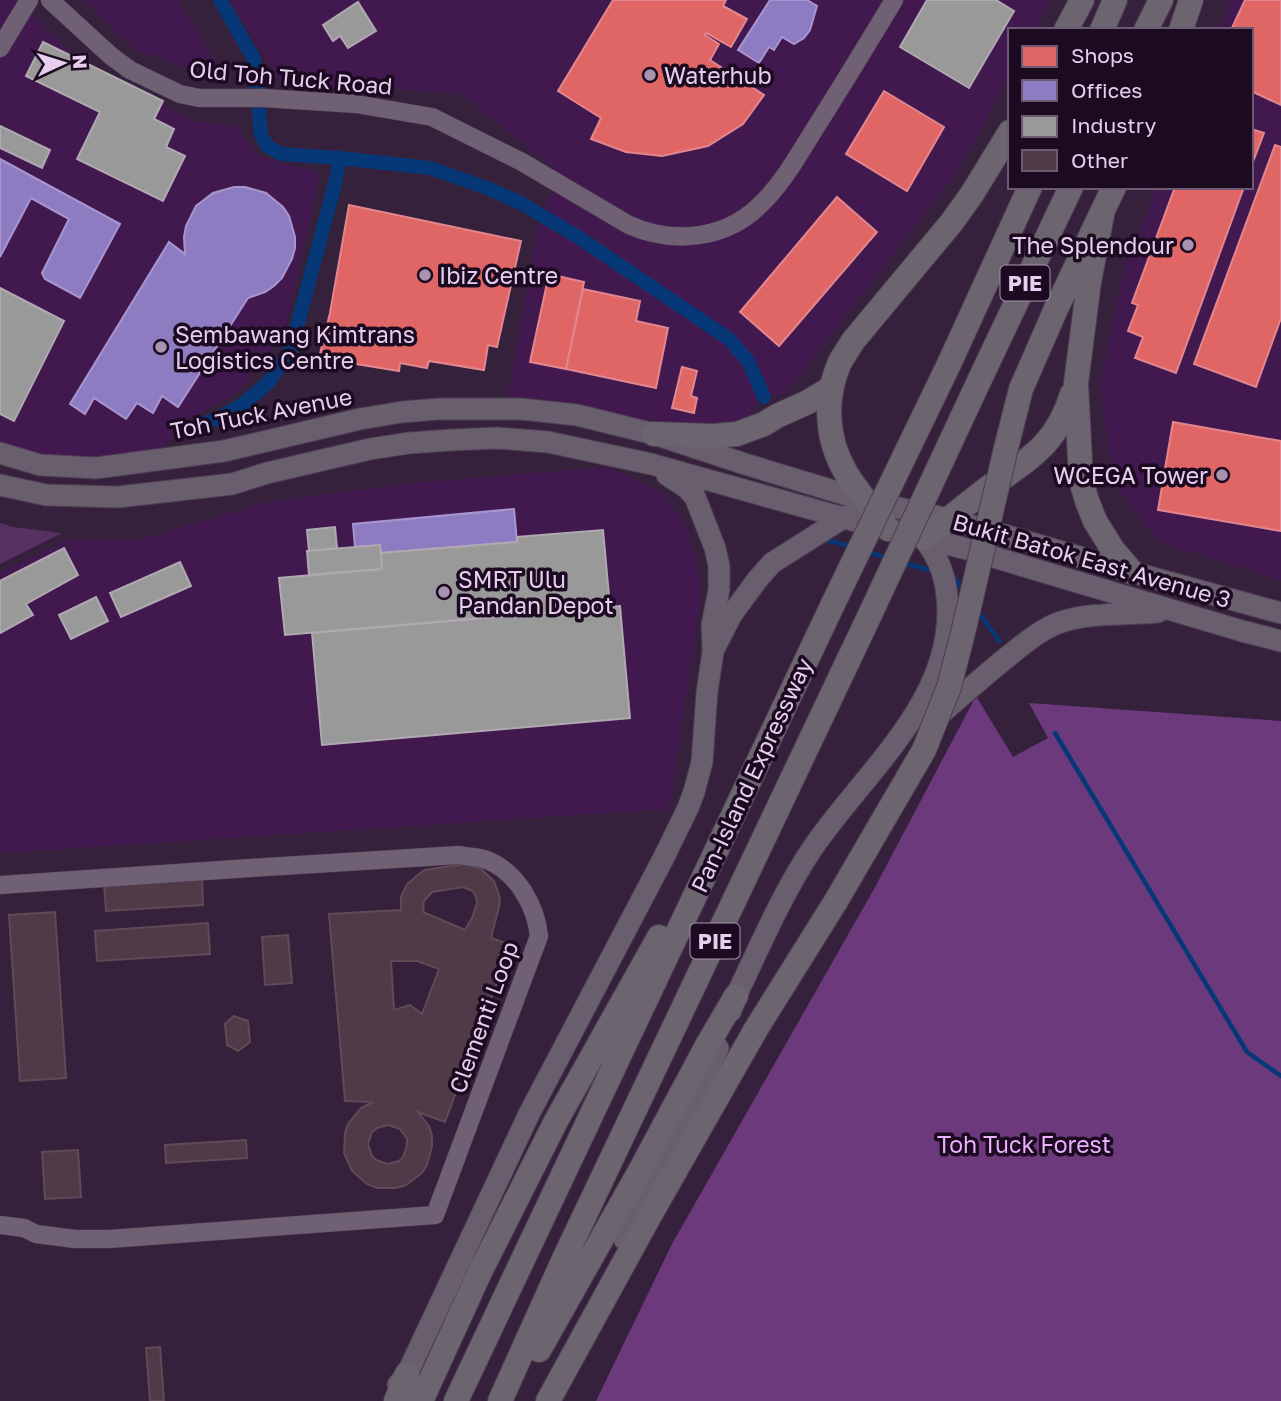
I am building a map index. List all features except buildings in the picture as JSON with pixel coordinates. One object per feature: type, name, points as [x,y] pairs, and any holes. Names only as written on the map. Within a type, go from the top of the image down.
[{"type":"highway","points":[[1067,28],[1082,0]]},
{"type":"highway","points":[[1103,28],[1115,0]]},
{"type":"highway","points":[[1147,28],[1161,0]]},
{"type":"highway","points":[[1182,28],[1191,0]]},
{"type":"highway","points":[[893,519],[867,501],[848,475],[836,451],[828,409],[831,388],[840,362],[853,341],[952,222],[1008,135]]},
{"type":"highway","name":"Pan-Island Expressway","points":[[456,1401],[698,887],[949,364],[1029,189]]},
{"type":"highway","name":"Pan-Island Expressway","points":[[500,1401],[563,1261],[1070,189]]},
{"type":"highway","points":[[547,1401],[750,1041],[924,750],[949,687],[1021,389],[1113,189]]},
{"type":"highway","points":[[1104,210],[1080,337],[1076,383],[1081,480],[1095,520],[1113,550],[1132,572]]},
{"type":"highway","points":[[924,538],[1044,446],[1067,411],[1076,383]]},
{"type":"highway","points":[[654,434],[737,434],[764,424],[831,388]]},
{"type":"highway","points":[[421,1401],[480,1272],[556,1121],[653,946],[698,887]]},
{"type":"highway","points":[[510,1401],[736,996]]},
{"type":"highway","points":[[396,1401],[407,1374]]},
{"type":"main road","name":"Toh Tuck Avenue","points":[[0,453],[40,465],[96,468],[224,451],[360,419],[402,412],[521,409],[577,415],[654,434],[867,501]]},
{"type":"main road","points":[[0,485],[46,495],[118,497],[232,484],[370,449],[410,443],[497,438],[548,442],[651,464],[844,519],[893,519]]},
{"type":"main road","points":[[388,1401],[407,1374],[529,1114],[694,792],[702,762],[719,566],[715,548],[695,497],[687,488],[651,464]]},
{"type":"main road","points":[[713,652],[732,614],[772,563],[844,519],[867,501]]},
{"type":"main road","name":"Bukit Batok East Avenue 3","points":[[893,519],[949,519],[1281,613]]},
{"type":"main road","name":"Bukit Batok East Avenue 3","points":[[893,519],[924,538],[1281,641]]},
{"type":"main road","points":[[547,1401],[551,1385],[687,1115],[719,1046],[736,996],[788,890],[831,822],[875,771],[918,710],[935,675],[948,630],[948,606],[940,564],[924,538]]},
{"type":"main road","points":[[875,771],[998,664],[1049,628],[1062,622],[1098,615],[1170,610]]},
{"type":"street","points":[[0,48],[29,0]]},
{"type":"street","name":"Old Toh Tuck Road","points":[[50,0],[130,70],[180,94],[356,104],[432,117],[522,162],[581,198],[645,232],[668,237],[712,232],[736,223],[759,206],[781,181],[894,0]]},
{"type":"street","name":"Clementi Loop","points":[[0,885],[459,856],[486,859],[504,870],[521,886],[538,925],[539,936],[435,1214],[109,1239],[75,1239],[36,1234],[24,1228],[0,1225]]},
{"type":"shaded area","points":[[0,0],[18,0],[75,57],[192,121],[240,126],[242,136],[257,155],[320,173],[286,328],[236,394],[185,421],[157,456],[42,462],[0,449]]},
{"type":"shaded area","points":[[83,0],[178,0],[220,69],[187,68],[136,50]]},
{"type":"shaded area","points":[[230,0],[1052,0],[1037,28],[1008,28],[1008,81],[957,172],[785,394],[760,395],[746,420],[701,429],[508,397],[539,218],[561,174],[460,93],[280,84]]},
{"type":"shaded area","points":[[1231,0],[1281,0],[1281,580],[1159,542],[1113,482],[1100,386],[1123,273],[1156,189],[1253,189],[1253,28],[1220,28]]},
{"type":"shaded area","points":[[609,467],[662,493],[688,527],[702,590],[669,809],[0,853],[0,572],[69,540],[143,539],[264,503],[402,484]]},
{"type":"shaded area","points":[[0,523],[13,527],[62,533],[0,564]]},
{"type":"green space","name":"Toh Tuck Forest","points":[[976,696],[1013,757],[1048,738],[1029,703],[1281,721],[1281,1401],[596,1401],[672,1244],[874,889]]},
{"type":"waterway","points":[[183,431],[216,419],[243,404],[268,383],[291,349],[340,158],[281,154],[267,146],[261,135],[254,59],[220,0]]},
{"type":"waterway","points":[[340,158],[430,168],[519,202],[578,237],[729,339],[748,361],[764,397]]},
{"type":"waterway","points":[[824,539],[852,547]]},
{"type":"waterway","points":[[867,552],[889,558]]},
{"type":"waterway","points":[[904,563],[933,571]]},
{"type":"waterway","points":[[954,577],[964,591]]},
{"type":"waterway","points":[[977,610],[999,641]]},
{"type":"waterway","points":[[1055,733],[1247,1052],[1281,1076]]},
{"type":"place","name":"Waterhub","points":[[650,75]]},
{"type":"place","name":"The Splendour","points":[[1188,245]]},
{"type":"place","name":"Ibiz Centre","points":[[425,275]]},
{"type":"place","name":"Sembawang Kimtrans Logistics Centre","points":[[161,347]]},
{"type":"place","name":"WCEGA Tower","points":[[1222,475]]},
{"type":"place","name":"SMRT Ulu Pandan Depot","points":[[444,592]]}]
